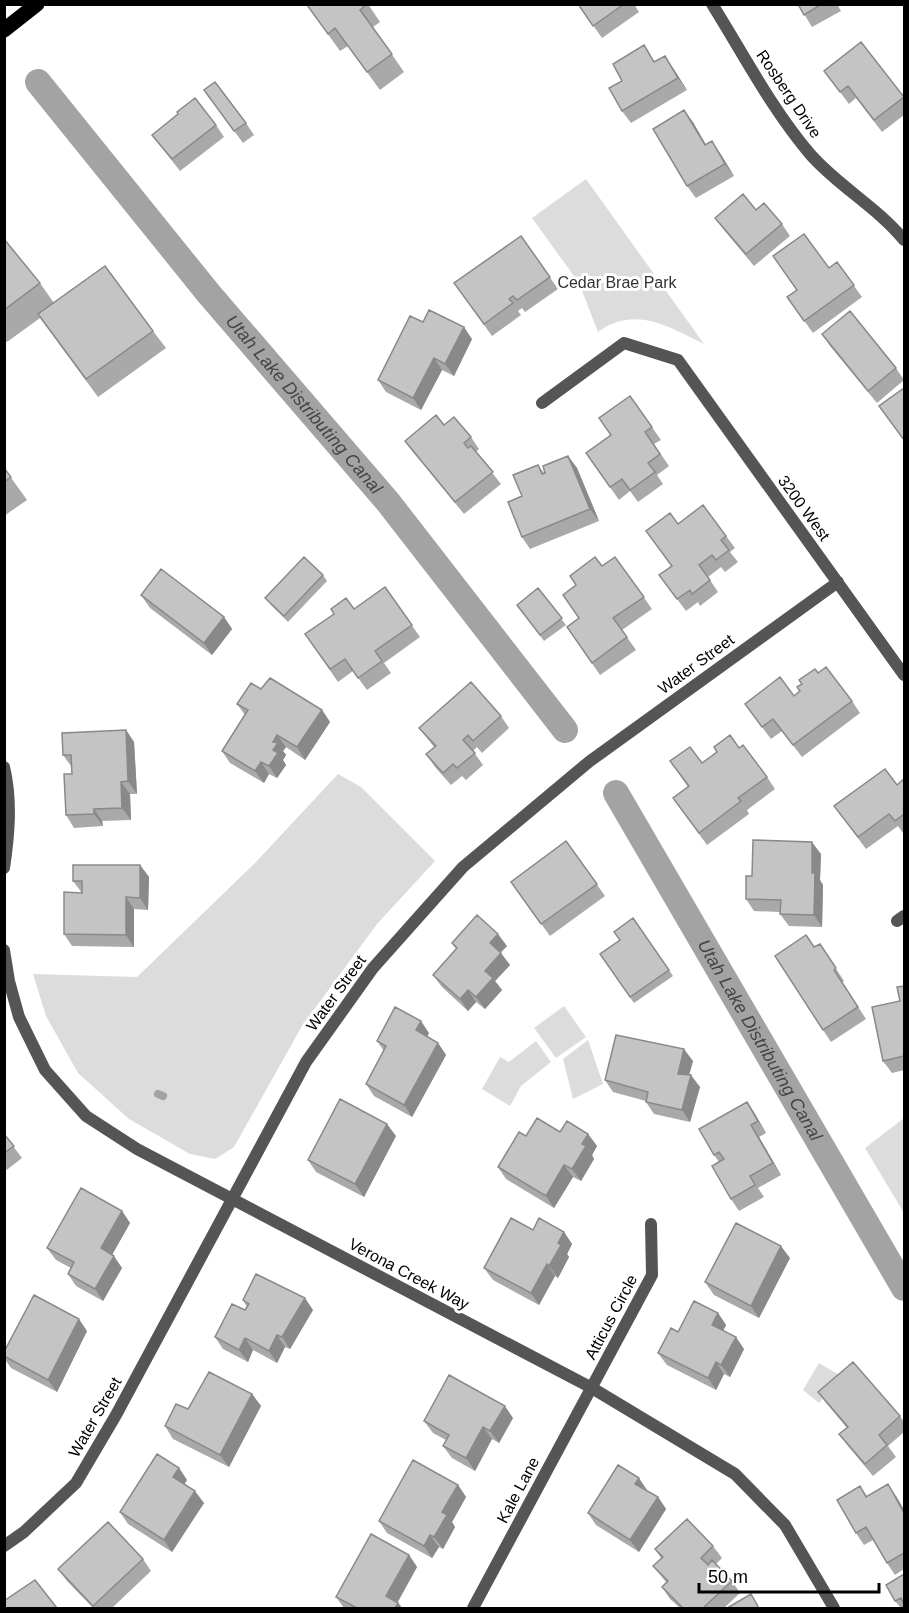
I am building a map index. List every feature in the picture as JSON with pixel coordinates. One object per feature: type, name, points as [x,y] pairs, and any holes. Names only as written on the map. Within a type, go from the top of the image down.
[{"type":"main road","points":[[4,30],[38,4]]},
{"type":"street","name":"Rosberg Drive","points":[[712,4],[763,90],[805,148],[837,179],[874,209],[904,240]]},
{"type":"street","name":"3200 West","points":[[542,403],[624,343],[678,360],[904,675]]},
{"type":"street","name":"Water Street","points":[[4,1546],[24,1532],[76,1483],[116,1415],[306,1062],[373,968],[463,867],[590,761],[837,582]]},
{"type":"street","points":[[4,767],[7,778],[9,830],[4,868]]},
{"type":"street","name":"Verona Creek Way","points":[[4,950],[9,981],[19,1017],[45,1070],[86,1116],[137,1149],[592,1388],[735,1474],[785,1525],[834,1608]]},
{"type":"street","name":"Atticus Circle","points":[[592,1388],[652,1275],[651,1224]]},
{"type":"street","name":"Kale Lane","points":[[473,1608],[592,1388]]},
{"type":"green space","name":"Cedar Brae Park","points":[[586,179],[704,344],[665,326],[639,319],[612,324],[598,332],[579,283],[532,218]]},
{"type":"green space","points":[[338,774],[361,787],[435,861],[377,924],[302,1026],[234,1147],[215,1159],[190,1154],[129,1119],[78,1073],[46,1016],[33,974],[137,977],[255,863]]},
{"type":"green space","points":[[564,1006],[586,1037],[556,1058],[534,1028]]},
{"type":"green space","points":[[588,1040],[603,1084],[573,1099],[563,1059]]},
{"type":"green space","points":[[536,1041],[551,1062],[521,1086],[510,1106],[482,1089],[500,1057],[509,1062]]},
{"type":"green space","points":[[904,1118],[904,1213],[865,1148]]},
{"type":"green space","points":[[819,1363],[841,1376],[819,1403],[803,1390]]},
{"type":"building","points":[[367,4],[360,10],[392,54],[367,72],[335,28],[328,34],[307,5]]},
{"type":"building","points":[[578,4],[624,4],[593,26]]},
{"type":"building","points":[[798,4],[822,4],[804,15]]},
{"type":"building","points":[[861,42],[904,97],[874,120],[848,86],[840,92],[824,71]]},
{"type":"building","points":[[644,45],[654,62],[665,56],[678,78],[622,111],[609,88],[622,81],[613,64]]},
{"type":"building","points":[[215,82],[246,123],[234,131],[204,90]]},
{"type":"building","points":[[195,98],[216,125],[172,159],[152,135]]},
{"type":"building","points":[[684,110],[705,145],[712,141],[725,164],[687,186],[653,129]]},
{"type":"building","points":[[743,194],[756,210],[764,203],[782,224],[746,254],[715,218]]},
{"type":"building","points":[[804,234],[829,268],[837,262],[854,285],[804,321],[787,297],[797,290],[773,256]]},
{"type":"building","points":[[521,236],[550,277],[517,300],[513,296],[509,299],[513,303],[484,324],[454,283]]},
{"type":"building","points":[[4,239],[40,283],[4,310]]},
{"type":"building","points":[[105,266],[153,331],[86,379],[38,314]]},
{"type":"building","points":[[429,310],[464,327],[445,364],[434,358],[413,398],[378,380],[410,316],[423,322]]},
{"type":"building","points":[[850,311],[896,368],[868,391],[822,334]]},
{"type":"building","points":[[904,388],[904,440],[879,406]]},
{"type":"building","points":[[630,396],[652,427],[645,432],[660,454],[648,463],[655,472],[630,490],[622,479],[610,487],[586,453],[611,435],[599,418]]},
{"type":"building","points":[[436,415],[444,425],[454,417],[471,437],[464,443],[468,448],[471,446],[493,472],[455,502],[405,441]]},
{"type":"building","points":[[568,456],[590,509],[522,537],[508,502],[522,496],[513,475],[538,465],[542,474],[545,473],[543,466]]},
{"type":"building","points":[[4,468],[11,477],[4,482]]},
{"type":"building","points":[[703,505],[726,536],[721,540],[729,550],[716,560],[712,555],[699,565],[710,580],[692,594],[690,590],[677,599],[659,575],[672,566],[646,531],[670,513],[678,524]]},
{"type":"building","points":[[304,557],[323,575],[284,616],[265,598]]},
{"type":"building","points":[[595,557],[602,566],[615,557],[644,597],[613,618],[627,637],[592,663],[567,627],[579,618],[563,595],[576,585],[570,576]]},
{"type":"building","points":[[161,569],[224,617],[204,643],[141,595]]},
{"type":"building","points":[[385,587],[412,625],[375,651],[382,661],[358,678],[345,659],[330,669],[305,634],[334,614],[331,609],[346,598],[354,609]]},
{"type":"building","points":[[538,588],[562,618],[540,635],[517,605]]},
{"type":"building","points":[[826,667],[852,701],[793,745],[773,719],[762,727],[745,704],[780,677],[794,696],[800,691],[797,687],[802,684],[799,680],[815,669],[818,673]]},
{"type":"building","points":[[270,678],[322,710],[297,747],[277,735],[273,742],[278,743],[273,750],[278,753],[269,766],[261,762],[255,771],[222,751],[248,710],[237,704],[251,683],[261,689]]},
{"type":"building","points":[[471,682],[501,716],[473,741],[468,735],[463,740],[475,753],[457,768],[453,764],[443,773],[426,754],[436,746],[419,728]]},
{"type":"building","points":[[126,730],[128,781],[121,782],[122,808],[94,809],[94,814],[66,815],[64,774],[72,774],[71,755],[63,755],[62,733]]},
{"type":"building","points":[[730,735],[739,748],[743,745],[767,777],[738,798],[741,801],[699,833],[673,798],[689,786],[670,761],[690,747],[702,763],[717,752],[714,747]]},
{"type":"building","points":[[885,769],[897,785],[904,779],[904,814],[895,821],[889,814],[858,837],[834,806]]},
{"type":"building","points":[[753,840],[812,842],[812,873],[815,873],[814,915],[780,914],[781,900],[746,899],[746,876],[752,876]]},
{"type":"building","points":[[566,841],[597,884],[541,924],[511,882]]},
{"type":"building","points":[[73,865],[140,865],[140,898],[126,897],[126,935],[64,934],[64,892],[82,893],[82,881],[73,881]]},
{"type":"building","points":[[477,915],[498,934],[490,943],[501,953],[485,971],[493,978],[476,997],[468,990],[460,999],[433,975],[457,948],[452,943]]},
{"type":"building","points":[[633,918],[669,970],[630,997],[600,954],[620,940],[614,932]]},
{"type":"building","points":[[806,935],[814,947],[820,944],[858,1007],[823,1030],[775,956]]},
{"type":"building","points":[[904,986],[904,1056],[883,1061],[872,1007],[900,1001],[897,987]]},
{"type":"building","points":[[395,1007],[421,1021],[416,1030],[438,1043],[404,1105],[366,1084],[386,1046],[377,1041]]},
{"type":"building","points":[[616,1035],[684,1049],[678,1074],[691,1075],[682,1110],[646,1102],[648,1092],[605,1080]]},
{"type":"building","points":[[340,1099],[387,1124],[355,1184],[308,1160]]},
{"type":"building","points":[[747,1102],[758,1121],[751,1125],[773,1163],[750,1176],[755,1185],[731,1199],[712,1166],[724,1159],[719,1152],[714,1155],[699,1129]]},
{"type":"building","points":[[537,1118],[560,1132],[567,1121],[588,1134],[582,1144],[586,1146],[572,1169],[564,1165],[546,1196],[498,1167],[519,1132],[526,1136]]},
{"type":"building","points":[[4,1134],[14,1146],[4,1153]]},
{"type":"building","points":[[81,1188],[122,1211],[101,1248],[114,1256],[95,1289],[68,1274],[74,1262],[47,1248]]},
{"type":"building","points":[[511,1218],[533,1230],[539,1218],[564,1232],[558,1243],[561,1245],[549,1266],[547,1264],[531,1293],[484,1268]]},
{"type":"building","points":[[736,1223],[781,1246],[751,1306],[705,1282]]},
{"type":"building","points":[[256,1274],[305,1298],[282,1337],[277,1335],[269,1351],[245,1338],[239,1350],[215,1337],[232,1304],[245,1310],[249,1304],[243,1300]]},
{"type":"building","points":[[34,1295],[79,1319],[48,1380],[4,1356]]},
{"type":"building","points":[[694,1301],[718,1313],[712,1325],[736,1337],[721,1365],[716,1362],[708,1378],[658,1353],[671,1328],[678,1332]]},
{"type":"building","points":[[853,1362],[900,1416],[879,1435],[887,1445],[865,1464],[839,1434],[848,1427],[818,1392]]},
{"type":"building","points":[[209,1372],[252,1394],[220,1455],[165,1426],[176,1404],[188,1409]]},
{"type":"building","points":[[449,1375],[505,1406],[490,1431],[483,1427],[466,1458],[443,1446],[449,1435],[424,1421]]},
{"type":"building","points":[[157,1454],[179,1468],[173,1477],[195,1491],[164,1540],[120,1512]]},
{"type":"building","points":[[413,1460],[458,1485],[442,1512],[447,1515],[434,1537],[430,1535],[424,1546],[379,1521]]},
{"type":"building","points":[[618,1465],[639,1478],[635,1484],[658,1497],[630,1540],[588,1513]]},
{"type":"building","points":[[888,1484],[904,1513],[904,1553],[887,1563],[866,1527],[856,1533],[837,1500],[860,1486],[866,1497]]},
{"type":"building","points":[[687,1519],[713,1546],[701,1558],[708,1565],[712,1560],[732,1581],[703,1608],[683,1608],[662,1587],[668,1581],[653,1566],[663,1557],[655,1549]]},
{"type":"building","points":[[108,1522],[143,1559],[93,1606],[58,1569]]},
{"type":"building","points":[[371,1534],[409,1555],[386,1596],[398,1603],[395,1608],[357,1608],[336,1597]]},
{"type":"building","points":[[904,1574],[904,1604],[901,1598],[895,1601],[886,1585]]},
{"type":"building","points":[[35,1580],[57,1608],[4,1608],[4,1601]]},
{"type":"building","points":[[751,1594],[759,1608],[727,1608]]},
{"type":"waterway","name":"Utah Lake Distributing Canal","points":[[38,82],[209,294],[388,502],[565,730]]},
{"type":"waterway","name":"Utah Lake Distributing Canal","points":[[616,793],[904,1288]]},
{"type":"waterway","points":[[158,1094],[163,1096]]}]
